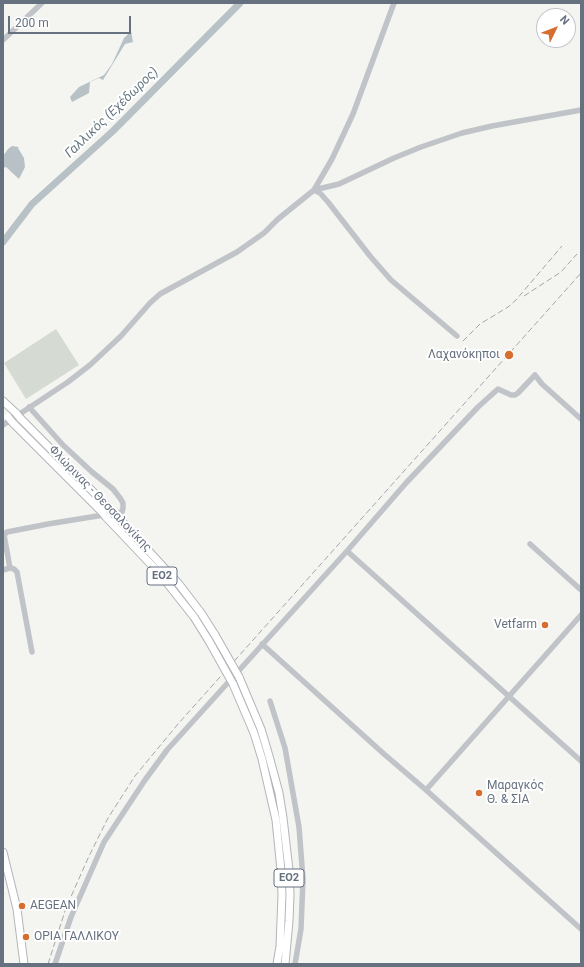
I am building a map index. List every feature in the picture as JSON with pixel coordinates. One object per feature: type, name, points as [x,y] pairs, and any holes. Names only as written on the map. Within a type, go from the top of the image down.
[{"type":"main road","name":"Φλώρινας - Θεσσαλονίκης","points":[[3,401],[116,515],[171,574],[192,601],[215,635],[239,677],[261,729],[273,784],[271,795],[276,820],[281,870],[281,920],[277,964]]},
{"type":"main road","name":"Φλώρινας - Θεσσαλονίκης","points":[[3,412],[101,511],[160,574],[210,640],[233,684],[254,733],[273,784],[279,793],[289,870],[289,921],[285,964]]},
{"type":"main road","points":[[3,852],[17,909],[24,964]]},
{"type":"street","points":[[3,40],[42,3]]},
{"type":"street","points":[[3,425],[68,382],[95,360],[121,336],[150,303],[160,294],[237,252],[264,232],[314,190],[332,159],[353,114],[394,3]]},
{"type":"street","points":[[314,190],[339,184],[394,158],[462,133],[581,110]]},
{"type":"street","points":[[314,190],[320,193],[328,202],[374,262],[390,280],[457,336]]},
{"type":"street","points":[[55,964],[82,891],[108,836],[167,750],[347,551],[406,483],[478,407],[498,389],[511,395],[515,395],[522,390],[534,376],[536,376],[542,384],[581,418]]},
{"type":"street","points":[[10,568],[4,535],[7,532],[122,512],[123,508],[120,498],[113,489],[63,445],[29,407]]},
{"type":"street","points":[[530,544],[581,590]]},
{"type":"street","points":[[347,551],[581,761]]},
{"type":"street","points":[[3,570],[10,568],[17,572],[32,652]]},
{"type":"street","points":[[426,790],[581,615]]},
{"type":"street","points":[[262,644],[581,929]]},
{"type":"street","points":[[270,700],[285,748],[299,827],[303,879],[301,929],[295,964]]},
{"type":"shaded area","points":[[131,31],[133,42],[125,44],[103,80],[99,78],[90,82],[89,93],[72,102],[70,97],[79,87],[104,75],[112,64],[124,38]]},
{"type":"shaded area","points":[[12,146],[19,147],[18,148],[24,158],[25,167],[19,179],[6,167],[3,168],[3,156]]},
{"type":"shaded area","points":[[56,329],[79,365],[26,399],[4,363]]},
{"type":"waterway","name":"Γαλλικός (Εχέδωρος)","points":[[3,242],[32,204],[113,131],[240,3]]},
{"type":"railway","points":[[463,341],[480,324],[508,307],[516,300],[562,246]]},
{"type":"railway","points":[[524,296],[561,272],[577,254]]},
{"type":"railway","points":[[48,964],[66,908],[89,856],[108,818],[135,776],[178,724],[581,273]]},
{"type":"place","name":"Λαχανόκηποι","points":[[509,355]]},
{"type":"place","name":"Vetfarm","points":[[545,625]]},
{"type":"place","name":"Μαραγκός Θ. & ΣΙΑ","points":[[479,793]]},
{"type":"place","name":"AEGEAN","points":[[22,906]]},
{"type":"place","name":"ΟΡΙΑ ΓΑΛΛΙΚΟΥ","points":[[26,937]]}]
